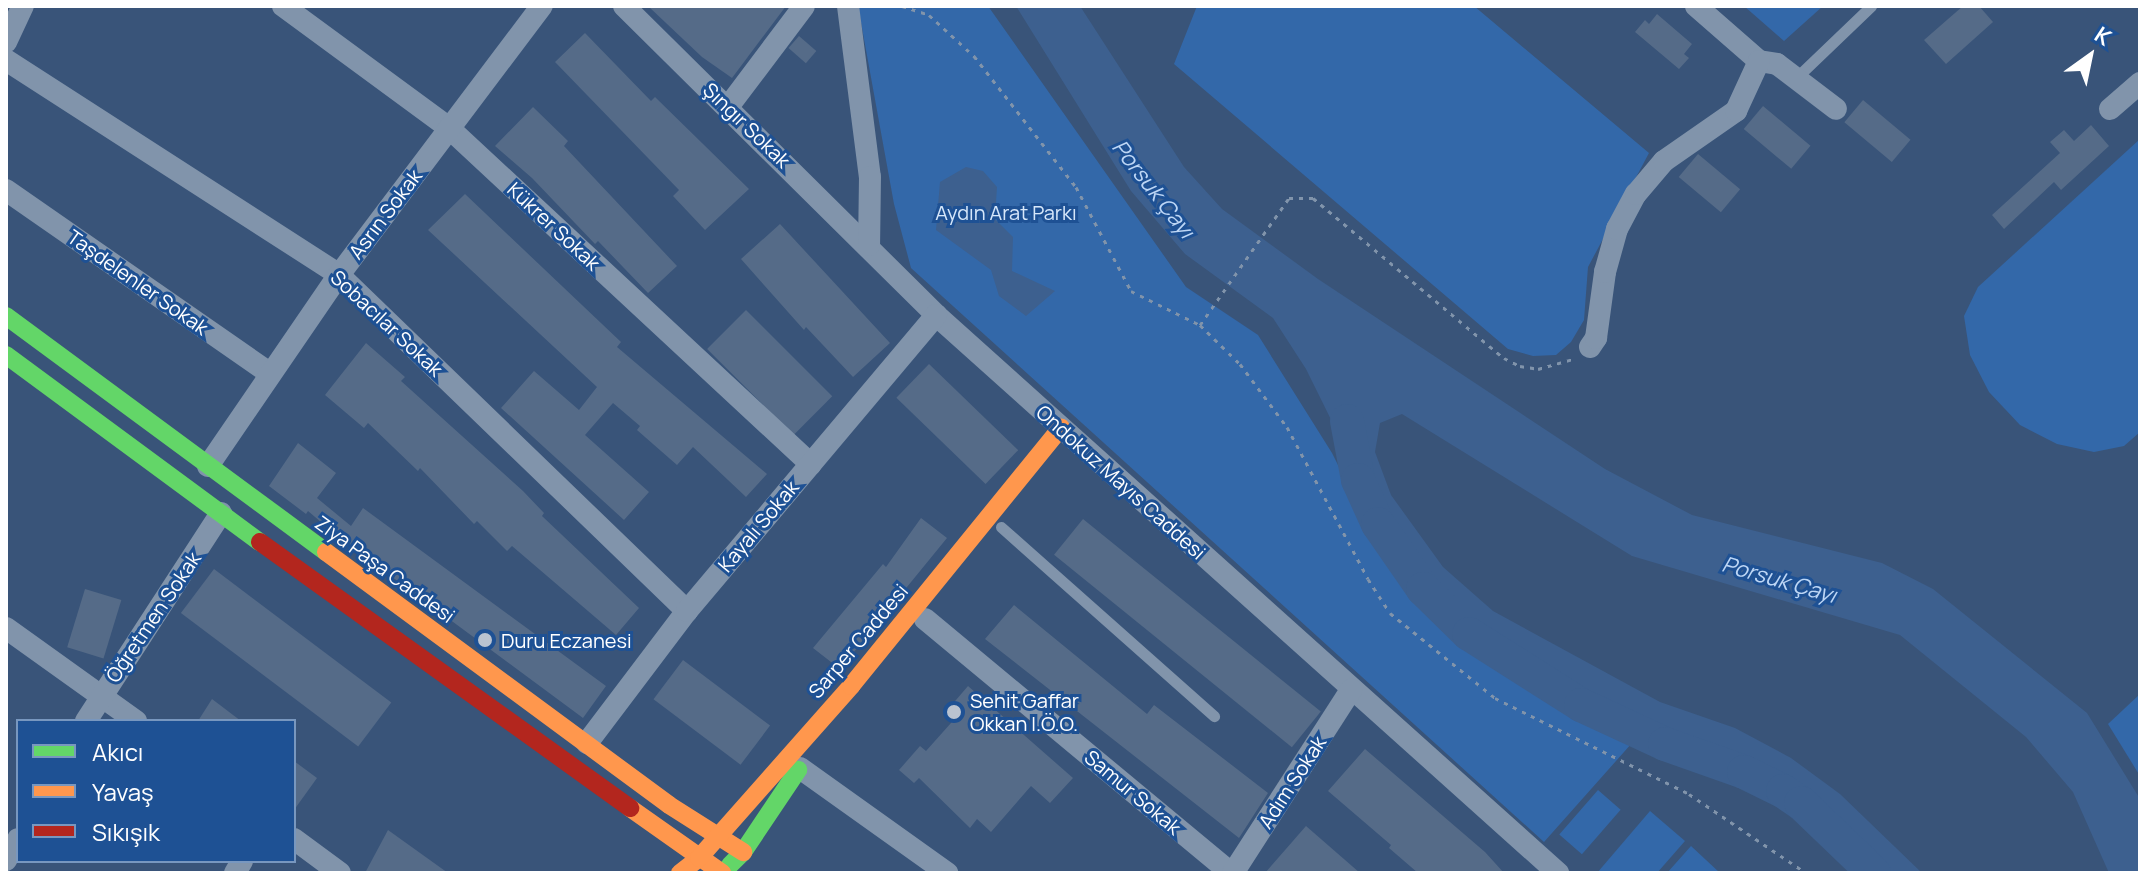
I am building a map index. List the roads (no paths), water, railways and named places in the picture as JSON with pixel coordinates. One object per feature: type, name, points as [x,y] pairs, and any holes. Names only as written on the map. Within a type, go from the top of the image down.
[{"type":"main road","name":"Ziya Paşa Caddesi","points":[[6,316],[669,805],[743,852]]},
{"type":"main road","points":[[6,355],[722,873]]},
{"type":"main road","name":"Sarper Caddesi","points":[[722,873],[743,852],[800,768],[1001,527],[1067,434]]},
{"type":"main road","name":"Sarper Caddesi","points":[[680,873],[699,858],[851,686],[1067,434]]},
{"type":"street","points":[[6,42],[23,6]]},
{"type":"street","name":"Kükrer Sokak","points":[[283,6],[449,128],[811,464]]},
{"type":"street","name":"Asrın Sokak","points":[[208,466],[339,275],[542,6]]},
{"type":"street","name":"Şıngır Sokak","points":[[624,6],[869,245]]},
{"type":"street","points":[[728,107],[804,6]]},
{"type":"street","points":[[848,6],[870,177],[869,245]]},
{"type":"street","points":[[1696,6],[1759,61],[1777,64],[1836,109]]},
{"type":"street","name":"Sobacılar Sokak","points":[[6,60],[339,275],[687,611]]},
{"type":"street","points":[[1590,347],[1596,338],[1605,272],[1617,229],[1636,194],[1664,161],[1736,111],[1759,61]]},
{"type":"street","points":[[2110,109],[2140,83]]},
{"type":"street","name":"Taşdelenler Sokak","points":[[6,190],[269,373]]},
{"type":"street","name":"Ondokuz Mayıs Caddesi","points":[[869,245],[936,315],[1558,873]]},
{"type":"street","name":"Kayalı Sokak","points":[[587,743],[687,611],[936,315]]},
{"type":"street","name":"Öğretmen Sokak","points":[[87,719],[221,513]]},
{"type":"street","name":"Samur Sokak","points":[[925,619],[1232,873]]},
{"type":"street","points":[[6,628],[133,719]]},
{"type":"street","name":"Adım Sokak","points":[[1232,873],[1351,690]]},
{"type":"street","points":[[800,768],[947,873]]},
{"type":"street","points":[[296,840],[340,873]]},
{"type":"street","points":[[6,860],[16,842]]},
{"type":"lane","points":[[1797,77],[1871,6]]},
{"type":"lane","points":[[1001,527],[1214,716]]},
{"type":"water","points":[[1016,6],[1080,6],[1184,167],[1222,209],[1318,279],[1605,469],[1692,515],[1882,563],[1933,589],[2087,713],[2140,799],[2140,873],[2109,873],[2073,792],[2026,737],[1900,635],[1632,556],[1402,414],[1380,423],[1375,452],[1391,495],[1443,567],[1493,611],[1660,702],[1735,728],[1791,758],[1840,794],[1922,873],[1886,873],[1801,791],[1747,758],[1652,725],[1491,637],[1443,599],[1391,541],[1306,369],[1273,318],[1185,254],[1131,191]]},
{"type":"water","points":[[966,167],[983,171],[997,187],[995,219],[1013,237],[1012,271],[1055,291],[1026,316],[999,296],[991,270],[936,230],[940,182]]},
{"type":"waterway","name":"Porsuk Çayı","points":[[1347,421],[1358,480],[1378,524],[1423,589],[1469,634],[1581,705],[1665,744],[1744,772],[1783,791],[1801,803],[1874,873]]},
{"type":"place","name":"Duru Eczanesi","points":[[485,640]]},
{"type":"place","name":"Sehit Gaffar Okkan I.Ö.O.","points":[[954,712]]},
{"type":"park label","name":"Aydın Arat Parkı","points":[[1006,212]]}]
